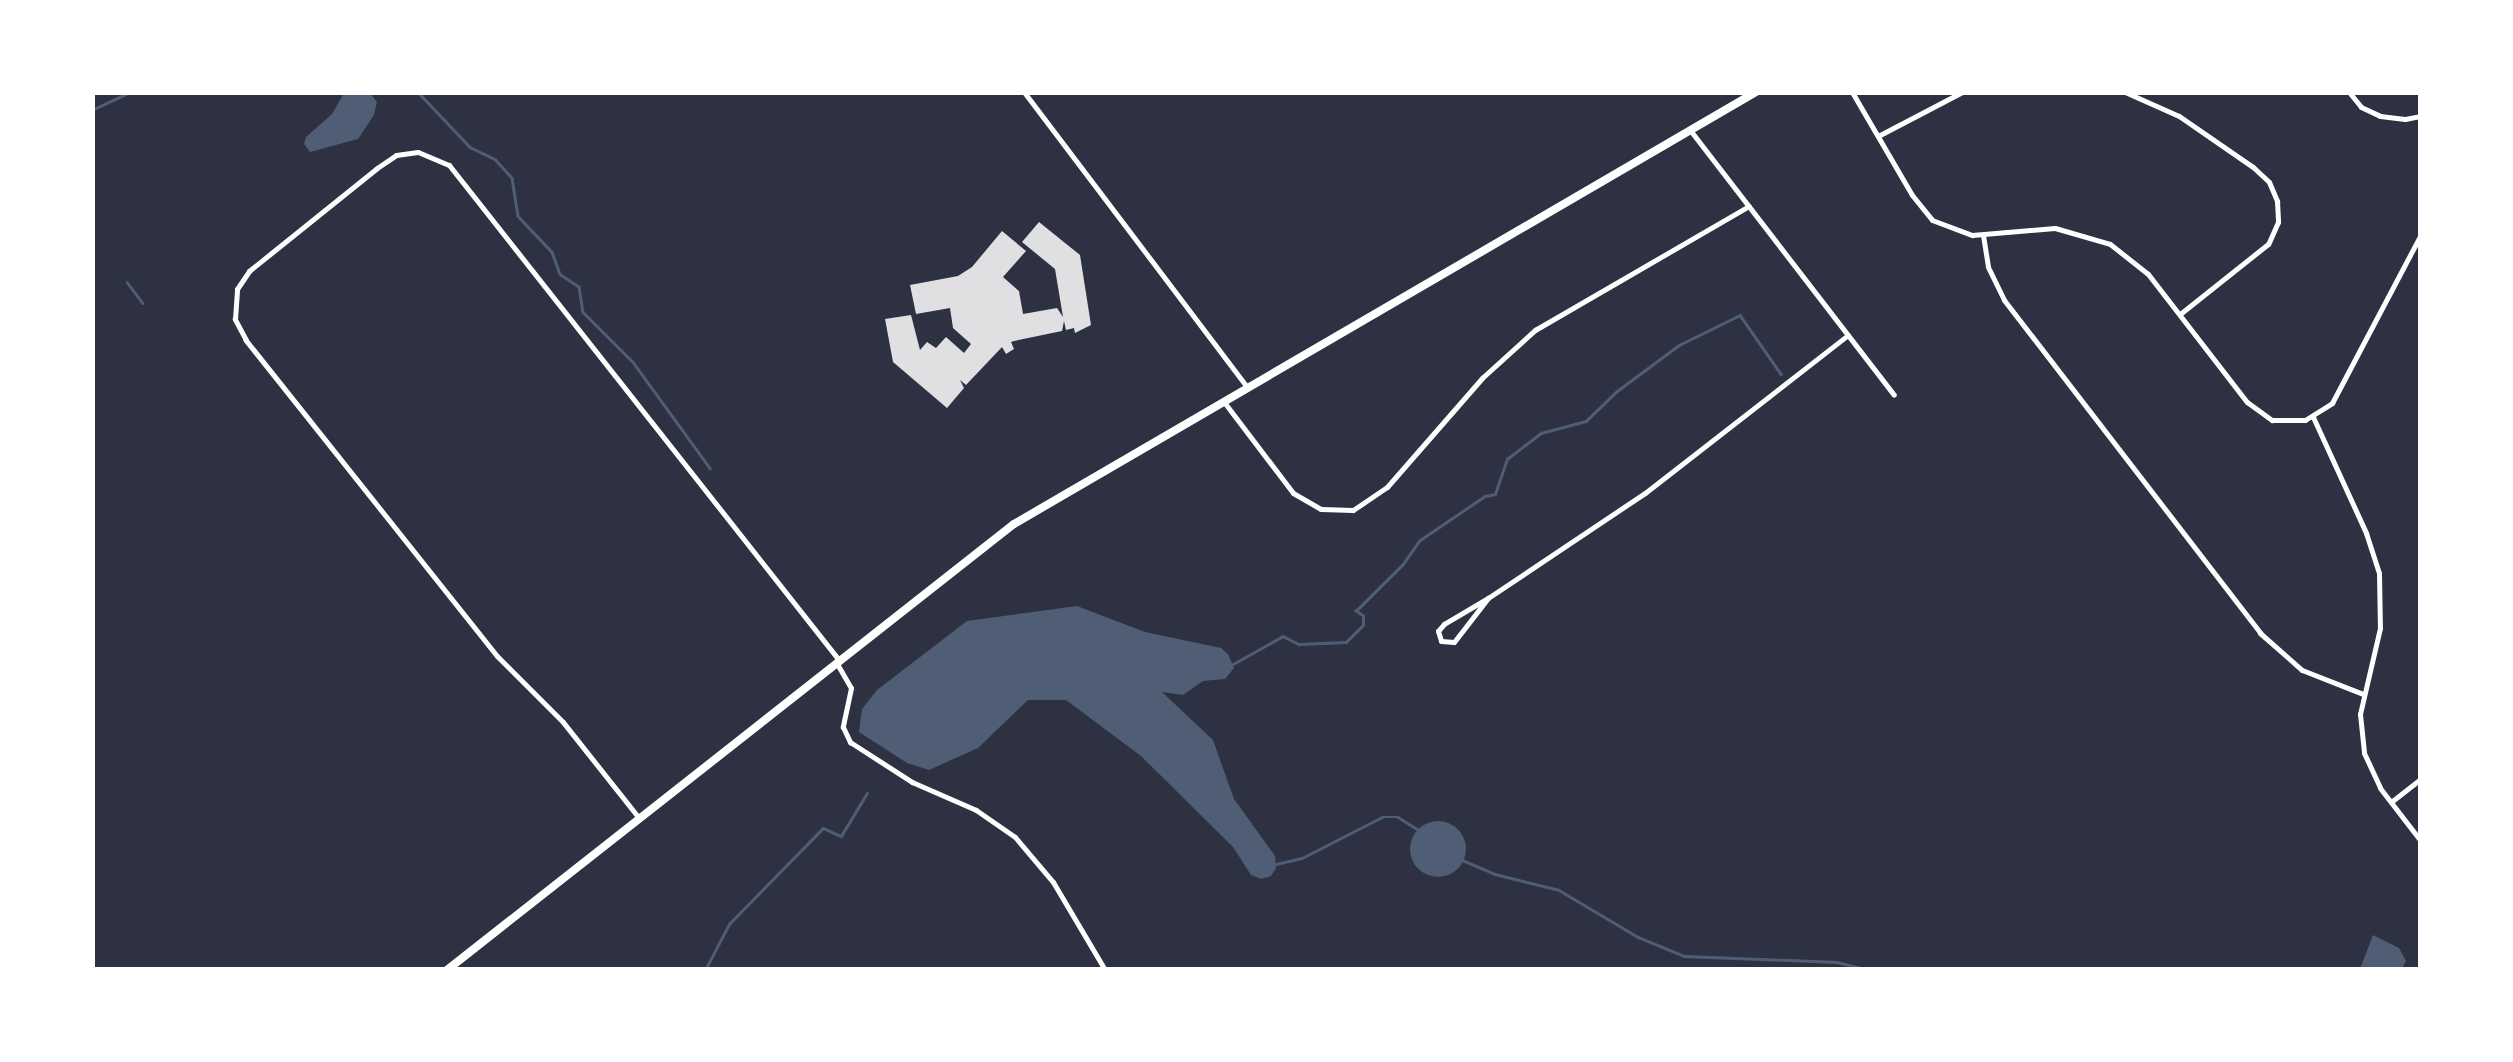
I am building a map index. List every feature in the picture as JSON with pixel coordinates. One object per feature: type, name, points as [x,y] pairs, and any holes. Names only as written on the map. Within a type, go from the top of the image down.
[{"type":"main road","points":[[447,970],[1014,524],[1756,92]]},
{"type":"street","points":[[1024,92],[1248,388]]},
{"type":"street","points":[[1852,92],[1928,216],[1950,230],[1984,234],[2047,227],[2098,238],[2140,267],[2256,412],[2287,423],[2313,418],[2340,392],[2420,236]]},
{"type":"street","points":[[1878,136],[1962,92]]},
{"type":"street","points":[[2125,92],[2167,109],[2261,174],[2273,188],[2278,215],[2263,249],[2180,314]]},
{"type":"street","points":[[2350,92],[2362,107],[2380,116],[2420,116]]},
{"type":"street","points":[[1690,130],[1894,394]]},
{"type":"street","points":[[639,818],[563,722],[496,656],[239,330],[233,303],[242,280],[396,155],[428,153],[449,165],[838,661],[851,688],[843,726],[850,742],[912,782],[983,814],[1015,837],[1053,882],[1105,970]]},
{"type":"street","points":[[1224,402],[1293,493],[1321,509],[1353,510],[1387,487],[1482,378],[1535,330],[1749,206]]},
{"type":"street","points":[[1984,234],[1988,267],[2004,300],[2260,632],[2302,670],[2363,694]]},
{"type":"street","points":[[2410,262],[2419,266]]},
{"type":"street","points":[[1488,598],[1454,642],[1441,641],[1438,631],[1444,624],[1645,493],[1848,335]]},
{"type":"street","points":[[2313,418],[2366,533],[2380,573],[2380,628],[2363,694],[2360,724],[2364,753],[2391,802],[2420,840]]},
{"type":"street","points":[[2391,802],[2420,778]]},
{"type":"water","points":[[344,93],[370,93],[377,102],[374,115],[358,139],[310,152],[304,144],[306,137],[332,114]]},
{"type":"water","points":[[1077,606],[1145,632],[1221,648],[1228,654],[1234,668],[1225,679],[1203,681],[1183,695],[1162,692],[1213,740],[1234,799],[1275,856],[1276,868],[1271,876],[1261,879],[1251,875],[1233,847],[1141,756],[1066,700],[1028,700],[978,748],[929,770],[907,763],[859,732],[862,709],[877,690],[967,621]]},
{"type":"water","points":[[1438,821],[1458,829],[1466,849],[1458,869],[1438,877],[1418,869],[1410,849],[1418,829]]},
{"type":"water","points":[[2373,935],[2399,948],[2406,961],[2402,969],[2360,969]]},
{"type":"building","points":[[1039,222],[1080,255],[1091,325],[1075,333],[1074,328],[1066,330],[1064,321],[1062,331],[1011,342],[1014,349],[1006,354],[1002,347],[966,385],[960,380],[964,388],[947,408],[893,362],[885,319],[911,315],[920,350],[927,342],[936,348],[946,337],[964,353],[971,344],[953,328],[950,308],[916,314],[910,285],[958,276],[972,267],[1002,231],[1026,251],[1003,277],[1019,291],[1023,314],[1057,308],[1063,317],[1055,269],[1022,242]]},
{"type":"waterway","points":[[92,110],[130,92]]},
{"type":"waterway","points":[[418,92],[470,147],[495,159],[512,178],[518,216],[552,252],[560,274],[579,287],[583,312],[633,362],[710,468]]},
{"type":"waterway","points":[[127,282],[143,303]]},
{"type":"waterway","points":[[1233,664],[1283,636],[1299,644],[1346,642],[1363,625],[1363,616],[1356,611],[1403,564],[1420,540],[1485,496],[1495,494],[1507,459],[1541,433],[1586,421],[1617,391],[1679,345],[1740,315],[1781,374]]},
{"type":"waterway","points":[[705,970],[729,924],[823,828],[841,836],[867,793]]},
{"type":"waterway","points":[[1276,864],[1302,858],[1382,817],[1398,817],[1419,830]]},
{"type":"waterway","points":[[1462,860],[1495,874],[1559,890],[1638,937],[1684,956],[1837,962],[1868,970]]}]
